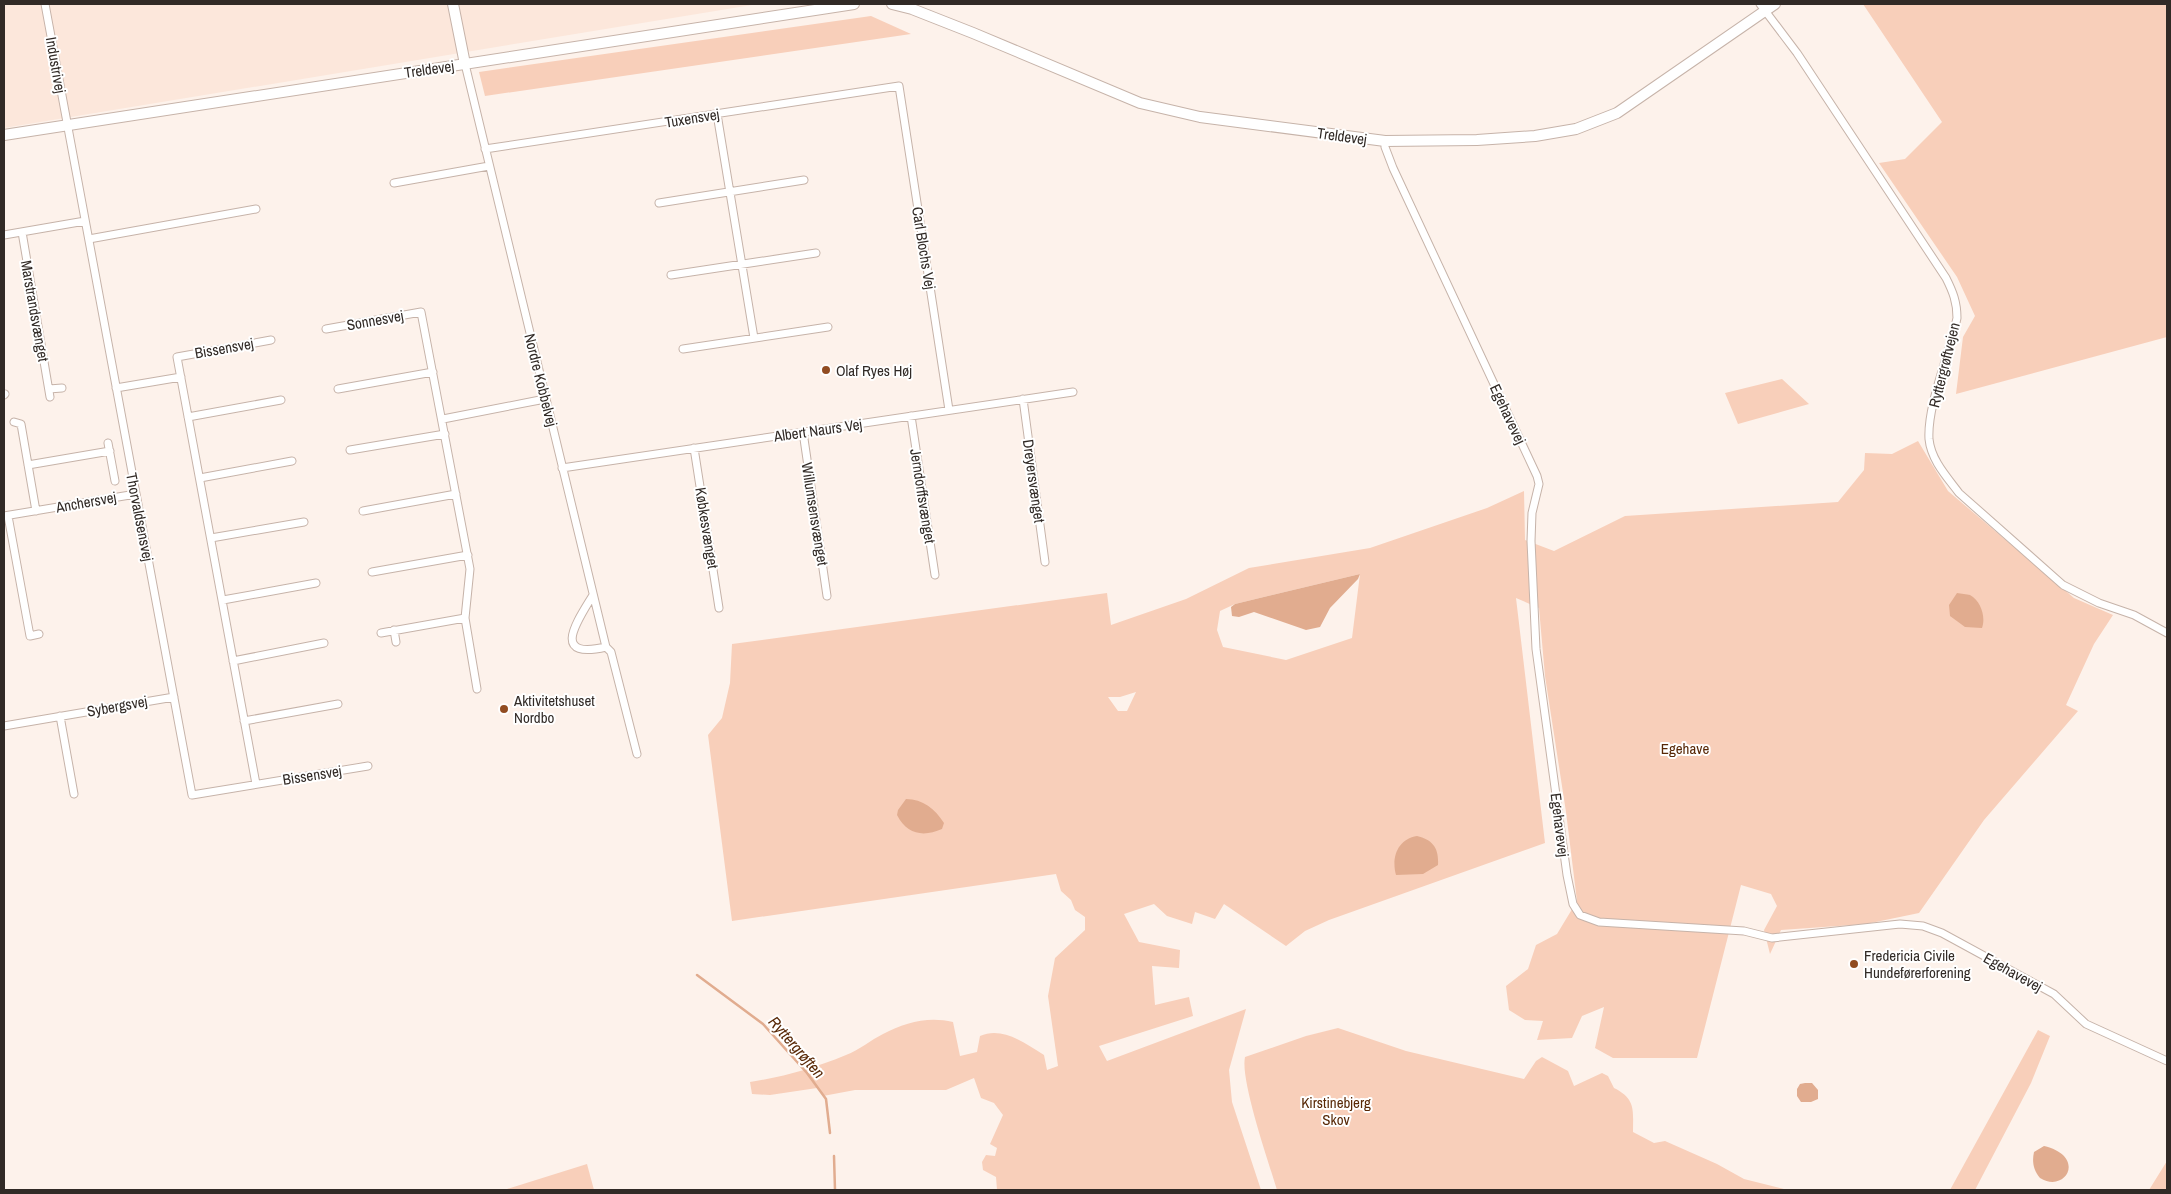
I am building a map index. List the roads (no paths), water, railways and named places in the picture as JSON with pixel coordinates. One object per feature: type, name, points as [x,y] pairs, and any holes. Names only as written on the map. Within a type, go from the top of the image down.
[{"type":"street","name":"Industrivej","points":[[45,4],[67,125]]},
{"type":"street","name":"Nordre Kobbelvej","points":[[453,4],[489,166],[593,595],[606,647],[611,652],[637,754]]},
{"type":"street","name":"Treldevej","points":[[4,136],[854,4]]},
{"type":"street","name":"Treldevej","points":[[892,4],[912,8],[1140,103],[1200,117],[1385,141],[1478,140],[1535,136],[1559,133],[1589,125],[1617,113],[1763,7],[1775,4]]},
{"type":"street","name":"Ryttergrøftvejen","points":[[1763,7],[1797,53],[1946,278],[1953,293],[1957,305],[1957,318],[1930,421],[1929,440],[1935,459],[1945,475],[1959,493],[2063,585],[2099,603],[2134,615],[2167,633]]},
{"type":"street","name":"Tuxensvej","points":[[485,149],[899,86]]},
{"type":"street","name":"Carl Blochs Vej","points":[[899,86],[949,410]]},
{"type":"street","points":[[717,114],[754,338]]},
{"type":"street","name":"Thorvaldsensvej","points":[[67,125],[192,795]]},
{"type":"street","name":"Egehavevej","points":[[1385,141],[1385,147],[1393,168],[1537,476],[1539,484],[1532,513],[1531,541],[1536,649],[1567,876],[1573,904],[1580,915],[1599,922],[1744,931],[1772,938],[1900,924],[1923,926],[1942,933],[2054,994],[2086,1024],[2167,1061]]},
{"type":"street","points":[[394,183],[489,166]]},
{"type":"street","points":[[659,203],[804,180]]},
{"type":"street","points":[[88,239],[256,209]]},
{"type":"street","points":[[4,235],[85,221]]},
{"type":"street","name":"Marstrandsvænget","points":[[22,232],[50,393],[62,388]]},
{"type":"street","points":[[671,275],[742,266],[816,253]]},
{"type":"street","name":"Sonnesvej","points":[[326,329],[421,312],[468,555],[470,569],[465,618],[477,689]]},
{"type":"street","points":[[683,349],[828,327]]},
{"type":"street","name":"Bissensvej","points":[[256,784],[177,357],[271,340]]},
{"type":"street","name":"Bissensvej","points":[[261,342],[263,351]]},
{"type":"street","points":[[338,389],[433,372]]},
{"type":"street","name":"Bissensvej","points":[[116,388],[181,377]]},
{"type":"street","name":"Albert Naurs Vej","points":[[562,468],[1073,392]]},
{"type":"street","points":[[443,419],[545,399]]},
{"type":"street","points":[[188,417],[280,400]]},
{"type":"street","name":"Dreyersvænget","points":[[1023,400],[1045,562]]},
{"type":"street","name":"Jerndorffsvænget","points":[[911,416],[935,575]]},
{"type":"street","name":"Anchersvej","points":[[14,422],[21,424],[36,511]]},
{"type":"street","name":"Willumsensvænget","points":[[802,432],[827,596]]},
{"type":"street","points":[[350,450],[445,434]]},
{"type":"street","name":"Anchersvej","points":[[108,442],[115,481]]},
{"type":"street","name":"Købkesvænget","points":[[694,448],[719,608]]},
{"type":"street","points":[[28,465],[110,451]]},
{"type":"street","points":[[200,478],[292,460]]},
{"type":"street","name":"Anchersvej","points":[[39,634],[30,636],[6,516],[136,494]]},
{"type":"street","points":[[362,511],[456,494]]},
{"type":"street","points":[[211,538],[304,522]]},
{"type":"street","points":[[372,572],[468,555]]},
{"type":"street","points":[[223,600],[316,583]]},
{"type":"street","points":[[593,595],[572,632],[572,638],[575,646],[583,651],[606,647]]},
{"type":"street","points":[[381,633],[465,618]]},
{"type":"street","points":[[394,630],[396,642]]},
{"type":"street","points":[[233,661],[324,643]]},
{"type":"street","name":"Sybergsvej","points":[[4,726],[174,697]]},
{"type":"street","points":[[244,721],[338,704]]},
{"type":"street","points":[[60,716],[74,794]]},
{"type":"street","name":"Bissensvej","points":[[192,795],[368,766]]},
{"type":"waterway","name":"Ryttergrøften","points":[[697,975],[763,1024],[807,1073],[826,1099],[830,1133]]},
{"type":"waterway","name":"Ryttergrøften","points":[[834,1156],[835,1190]]},
{"type":"place","name":"Olaf Ryes Høj","points":[[826,370]]},
{"type":"place","name":"Aktivitetshuset Nordbo","points":[[504,709]]},
{"type":"place","name":"Fredericia Civile Hundeførerforening","points":[[1854,964]]},
{"type":"park label","name":"Egehave","points":[[1685,748]]},
{"type":"park label","name":"Kirstinebjerg Skov","points":[[1336,1110]]}]
